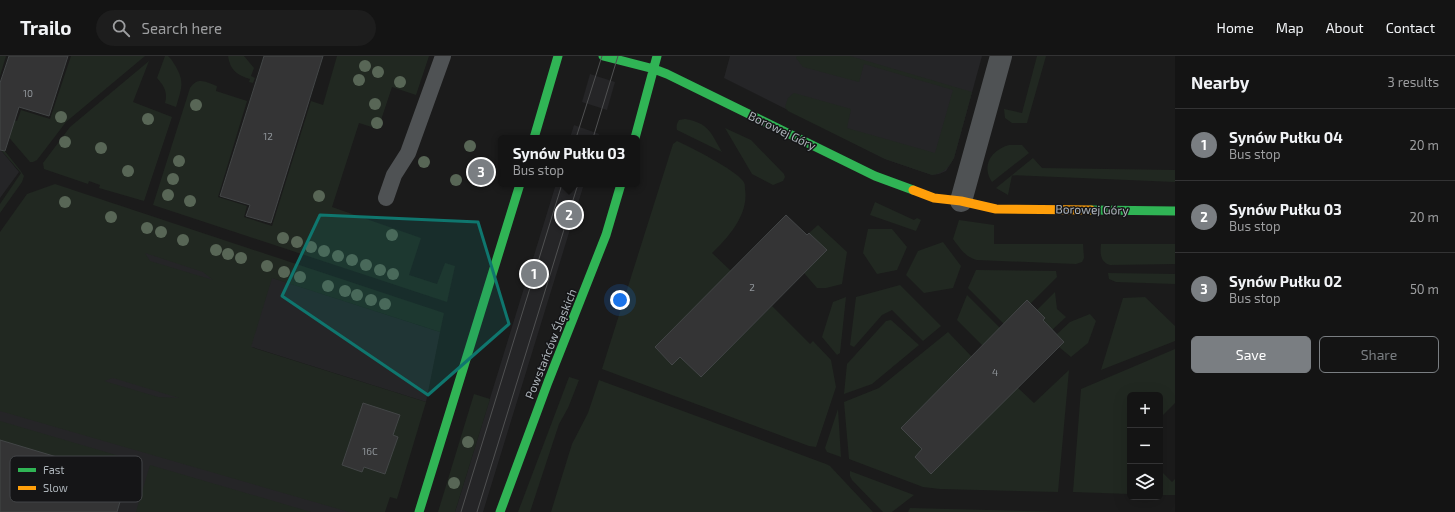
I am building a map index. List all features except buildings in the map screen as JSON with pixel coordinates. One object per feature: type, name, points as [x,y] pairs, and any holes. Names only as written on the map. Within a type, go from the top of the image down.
[{"type":"main road","points":[[535,135],[558,56]]},
{"type":"main road","name":"Borowej Góry","points":[[603,56],[667,74],[875,176],[934,198],[961,201],[996,208],[1175,211]]},
{"type":"main road","points":[[636,135],[657,56]]},
{"type":"main road","points":[[419,512],[519,187]]},
{"type":"main road","name":"Powstańców Śląskich","points":[[500,512],[548,382],[606,235],[620,187]]},
{"type":"street","points":[[961,201],[1001,56]]},
{"type":"lane","points":[[386,198],[394,175],[408,153],[443,56]]},
{"type":"highlighted area","points":[[320,215],[478,222],[509,324],[428,395],[282,296]]},
{"type":"shaded area","points":[[0,56],[6,56],[0,76]]},
{"type":"shaded area","points":[[71,56],[145,56],[66,122],[37,160],[30,162],[0,127],[0,115],[17,121],[21,110],[50,119]]},
{"type":"shaded area","points":[[165,56],[168,56],[171,59],[181,77],[180,93],[176,107],[165,103],[165,89],[157,78]]},
{"type":"shaded area","points":[[228,56],[244,56],[254,68],[251,76],[255,78],[253,83],[249,82],[250,79],[241,76],[232,68]]},
{"type":"shaded area","points":[[337,56],[429,56],[416,95],[392,87],[378,129],[359,123],[332,207],[421,238],[409,275],[437,284],[445,263],[455,266],[447,302],[153,205],[190,88],[196,82],[202,81],[217,86],[216,91],[247,101],[218,197],[247,206],[244,217],[272,226],[311,101],[323,105]]},
{"type":"shaded area","points":[[730,56],[982,56],[954,158],[946,171],[932,175],[885,159],[724,78]]},
{"type":"shaded area","points":[[797,56],[850,56],[972,92],[954,158],[950,165],[942,172],[932,175],[885,159],[788,111],[785,107],[788,98],[794,93],[851,109],[847,128],[935,153],[953,90],[864,64],[859,82],[803,67],[796,58]]},
{"type":"shaded area","points":[[1037,56],[1046,56],[1027,123],[1012,123],[1005,118],[1004,109],[1022,113]]},
{"type":"shaded area","points":[[149,61],[133,102],[172,117],[144,201],[99,188],[100,185],[89,181],[88,184],[44,169],[43,163],[70,127]]},
{"type":"shaded area","points":[[590,74],[615,82],[607,110],[582,102]]},
{"type":"shaded area","points":[[685,119],[704,126],[712,134],[722,152],[677,130],[679,120]]},
{"type":"shaded area","points":[[574,125],[599,134],[599,135],[571,135]]},
{"type":"shaded area","points":[[725,128],[751,140],[784,174],[785,177],[783,181],[773,185],[752,174]]},
{"type":"shaded area","points":[[677,141],[712,159],[738,176],[745,184],[745,198],[741,216],[725,240],[712,253],[731,271],[655,347],[672,365],[682,354],[683,360],[701,377],[772,306],[810,344],[813,341],[831,360],[836,387],[816,447],[809,446],[602,369],[673,144]]},
{"type":"shaded area","points":[[0,145],[24,176],[22,182],[0,213],[0,204],[21,173],[0,149]]},
{"type":"shaded area","points":[[1009,145],[1022,145],[1029,153],[992,182],[987,170],[990,159],[997,151]]},
{"type":"shaded area","points":[[0,149],[19,172],[0,198]]},
{"type":"shaded area","points":[[1033,158],[1042,168],[1175,170],[1175,182],[1012,175]]},
{"type":"shaded area","points":[[1012,175],[1008,195],[996,188]]},
{"type":"shaded area","points":[[55,184],[444,313],[440,332],[272,278],[251,347],[426,402],[397,499],[390,497],[385,512],[349,512],[0,411],[0,232],[27,194]],"holes":[[[145,253],[203,272],[213,280],[150,261]],[[113,378],[179,398],[158,397],[104,381]]]},
{"type":"shaded area","points":[[555,187],[583,187],[483,512],[455,512]]},
{"type":"shaded area","points":[[38,202],[440,332],[426,402],[252,347],[385,512],[0,512],[0,256]]},
{"type":"shaded area","points":[[875,202],[914,220],[917,218],[921,220],[916,231],[870,215]]},
{"type":"shaded area","points":[[959,220],[994,225],[994,244],[1083,244],[1084,258],[1082,262],[1076,264],[973,259],[961,249],[953,239]]},
{"type":"shaded area","points":[[818,225],[847,252],[842,284],[826,288],[817,288],[804,273],[827,250],[809,233]]},
{"type":"shaded area","points":[[868,229],[892,229],[907,247],[897,270],[877,274],[863,253]]},
{"type":"shaded area","points":[[943,242],[961,266],[953,288],[924,293],[906,275],[918,251]]},
{"type":"shaded area","points":[[1101,244],[1175,244],[1175,264],[1110,265],[1102,259]]},
{"type":"shaded area","points":[[976,270],[1056,271],[1057,277],[1030,304],[1004,324],[968,288]]},
{"type":"shaded area","points":[[1108,273],[1175,274],[1175,284],[1116,282],[1109,279]]},
{"type":"shaded area","points":[[900,285],[941,326],[923,341],[892,310],[882,315],[854,347],[850,345],[856,297]]},
{"type":"shaded area","points":[[1055,292],[1057,309],[1066,317],[1052,330],[1040,323],[1045,318],[1037,310]]},
{"type":"shaded area","points":[[967,295],[1000,328],[983,346],[957,320]]},
{"type":"shaded area","points":[[846,297],[840,353],[837,355],[822,337],[833,302]]},
{"type":"shaded area","points":[[1145,297],[1175,326],[1175,341],[1101,370],[1123,298]]},
{"type":"shaded area","points":[[1090,314],[1096,321],[1088,343],[1071,357],[1059,347],[1057,334],[1070,322]]},
{"type":"shaded area","points":[[891,320],[919,345],[872,384],[844,394],[847,364],[886,321]]},
{"type":"shaded area","points":[[948,332],[972,357],[925,446],[915,457],[931,474],[1017,387],[1034,403],[1069,370],[1058,492],[940,489],[923,487],[849,459],[844,402],[879,388]]},
{"type":"shaded area","points":[[1175,349],[1175,403],[1163,415],[1163,392],[1127,392],[1127,494],[1073,492],[1081,389]]},
{"type":"shaded area","points":[[569,377],[579,380],[568,408],[559,424],[530,512],[518,512]]},
{"type":"shaded area","points":[[599,380],[826,464],[830,466],[873,512],[551,512],[572,444],[588,413]]},
{"type":"shaded area","points":[[474,394],[490,399],[455,512],[438,512]]},
{"type":"shaded area","points":[[838,409],[841,457],[827,452],[825,448]]},
{"type":"shaded area","points":[[0,421],[119,456],[53,456],[0,440]]},
{"type":"shaded area","points":[[150,465],[311,512],[136,512],[139,502],[142,502],[142,492]]},
{"type":"shaded area","points":[[850,471],[914,495],[892,512],[883,512],[852,480]]},
{"type":"shaded area","points":[[1163,473],[1172,482],[1175,479],[1175,495],[1163,495]]},
{"type":"shaded area","points":[[910,508],[1061,512],[908,512]]},
{"type":"tram line","points":[[577,135],[602,56]]},
{"type":"tram line","points":[[594,135],[618,56]]},
{"type":"tram line","points":[[461,512],[561,187]]},
{"type":"tram line","points":[[477,512],[577,187]]},
{"type":"traffic: fast","points":[[535,135],[558,56]]},
{"type":"traffic: fast","points":[[603,56],[654,69],[667,74],[875,176],[913,190]]},
{"type":"traffic: fast","points":[[636,135],[657,56]]},
{"type":"traffic: fast","points":[[419,512],[519,187]]},
{"type":"traffic: fast","points":[[500,512],[548,382],[606,235],[620,187]]},
{"type":"traffic: fast","points":[[1091,210],[1175,211]]},
{"type":"traffic: slow","points":[[913,190],[934,198],[961,201],[996,209],[1091,210]]},
{"type":"place","name":"Synów Pułku 02","points":[[481,172]]},
{"type":"place","name":"Synów Pułku 03","points":[[569,215]]},
{"type":"place","name":"Synów Pułku 04","points":[[534,274]]}]
